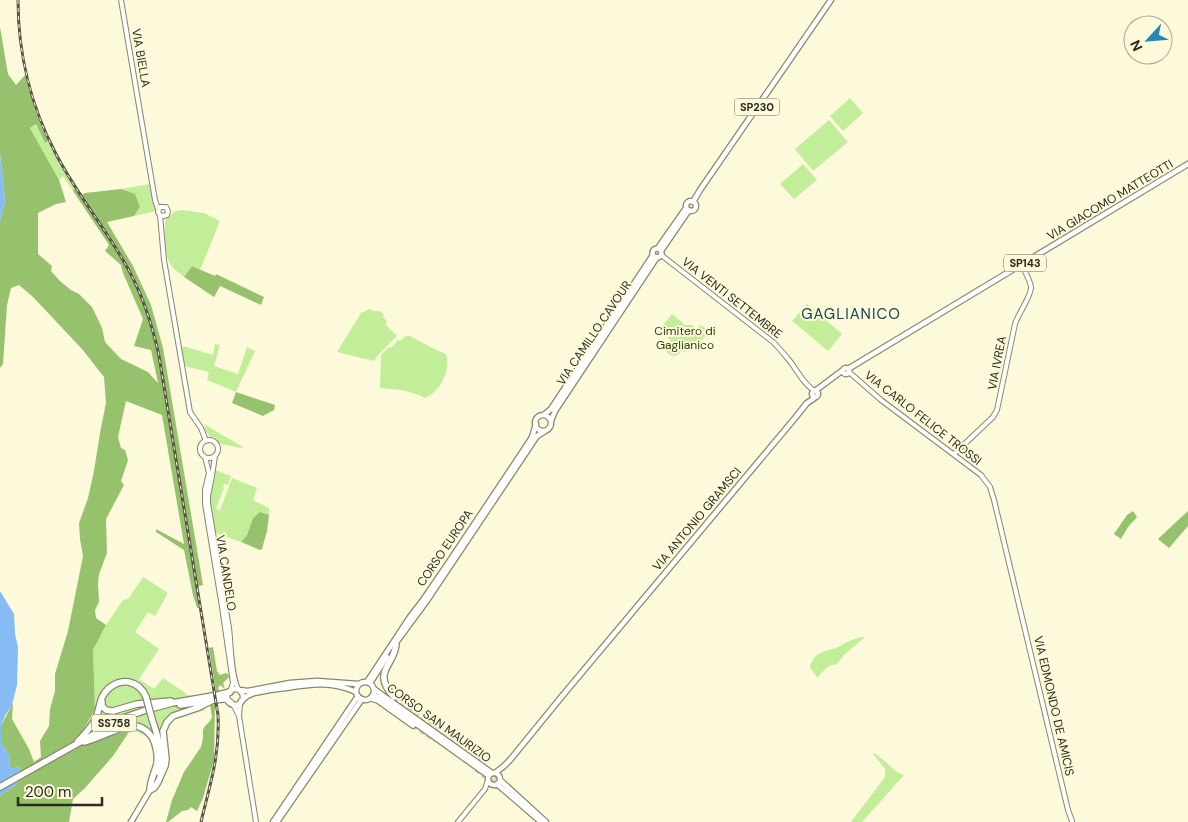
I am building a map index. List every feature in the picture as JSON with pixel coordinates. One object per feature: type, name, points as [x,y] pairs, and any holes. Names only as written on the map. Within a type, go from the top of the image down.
[{"type":"highway","points":[[394,696],[386,686],[384,678],[385,670],[396,649],[396,643]]},
{"type":"highway","points":[[74,745],[95,721],[102,699],[108,689],[113,685],[124,682],[139,686],[146,697],[162,755],[160,771],[150,790]]},
{"type":"highway","name":"SS758","points":[[0,787],[123,718],[153,708],[230,692]]},
{"type":"highway","points":[[372,696],[413,725]]},
{"type":"highway","points":[[102,699],[104,708],[110,711],[140,704],[190,700]]},
{"type":"highway","name":"SS758","points":[[153,708],[226,699],[232,703]]},
{"type":"highway","points":[[150,790],[158,782],[166,759],[163,731],[167,722],[173,716],[213,700]]},
{"type":"highway","points":[[74,745],[98,738],[125,726],[136,726],[146,730],[153,739],[157,762],[150,790]]},
{"type":"main road","name":"VIA CAMILLO CAVOUR","points":[[548,414],[688,209],[693,210],[695,208],[693,202],[700,190],[831,0]]},
{"type":"main road","name":"VIA GIACOMO MATTEOTTI","points":[[847,371],[1188,164]]},
{"type":"main road","name":"VIA ANTONIO GRAMSCI","points":[[504,766],[815,393],[847,371]]},
{"type":"main road","points":[[548,414],[551,421],[549,428],[545,431],[540,430],[536,426],[538,417],[548,414]]},
{"type":"main road","name":"CORSO EUROPA","points":[[369,682],[410,616],[449,562],[534,434],[536,424]]},
{"type":"main road","name":"CORSO EUROPA","points":[[369,682],[431,594],[537,436],[545,431]]},
{"type":"main road","points":[[239,690],[248,691],[316,680],[358,684],[369,682],[374,689],[372,696],[366,700],[345,687],[307,684],[254,693],[247,696],[241,702]]},
{"type":"main road","points":[[277,822],[359,696],[358,684]]},
{"type":"main road","name":"SS758","points":[[230,692],[234,689],[239,690]]},
{"type":"main road","name":"CORSO SAN MAURIZIO","points":[[374,689],[491,775]]},
{"type":"main road","points":[[239,690],[243,695],[241,702]]},
{"type":"main road","points":[[230,692],[228,698],[232,703]]},
{"type":"main road","points":[[273,822],[359,696]]},
{"type":"main road","name":"CORSO SAN MAURIZIO","points":[[372,696],[380,698],[491,775]]},
{"type":"main road","name":"SS758","points":[[232,703],[241,702]]},
{"type":"main road","points":[[504,766],[491,775],[490,783],[495,784],[541,822]]},
{"type":"main road","points":[[495,784],[500,778],[504,766]]},
{"type":"main road","points":[[491,775],[498,774],[546,822]]},
{"type":"main road","points":[[131,822],[150,790]]},
{"type":"street","name":"VIA BIELLA","points":[[121,0],[154,195]]},
{"type":"street","points":[[154,195],[158,203],[167,208],[167,214],[162,216]]},
{"type":"street","points":[[154,195],[158,212],[162,216],[161,231],[164,260],[190,412],[201,428],[206,441]]},
{"type":"street","points":[[158,209],[163,206]]},
{"type":"street","name":"VIA VENTI SETTEMBRE","points":[[658,253],[773,342],[789,360],[805,385],[815,393]]},
{"type":"street","name":"VIA IVREA","points":[[954,454],[993,417],[997,410],[1017,316],[1032,288],[1022,264]]},
{"type":"street","name":"VIA CARLO FELICE TROSSI","points":[[847,371],[881,400],[981,475],[990,487],[994,500],[1017,594]]},
{"type":"street","points":[[206,441],[211,441],[217,445],[218,450],[210,458],[205,457],[202,453],[201,448],[206,441]]},
{"type":"street","name":"VIA CANDELO","points":[[214,456],[208,503],[229,628],[236,686],[239,690]]},
{"type":"street","name":"VIA CANDELO","points":[[205,457],[209,473],[205,490],[205,504],[232,678],[230,692]]},
{"type":"street","name":"VIA EDMONDO DE AMICIS","points":[[1017,594],[1064,794],[1073,822]]},
{"type":"street","points":[[241,702],[239,716],[256,822]]},
{"type":"street","points":[[232,703],[239,716]]},
{"type":"street","points":[[485,789],[491,775]]},
{"type":"street","points":[[458,822],[485,789],[495,784]]},
{"type":"green space","points":[[0,27],[8,74],[16,85],[25,75],[37,116],[48,142],[45,143],[36,124],[30,128],[59,180],[66,202],[56,204],[38,213],[38,254],[52,266],[51,271],[60,281],[79,294],[92,307],[102,328],[105,342],[121,359],[148,372],[158,383],[151,350],[134,346],[143,319],[121,265],[105,251],[109,245],[73,191],[74,189],[82,195],[85,193],[121,189],[135,194],[140,207],[134,216],[107,222],[133,266],[151,305],[163,348],[203,585],[196,587],[199,608],[197,608],[184,550],[156,532],[156,529],[184,544],[162,415],[126,401],[118,437],[121,448],[125,450],[128,460],[121,481],[124,485],[106,519],[107,553],[99,574],[99,602],[95,610],[96,618],[106,625],[93,650],[95,709],[78,739],[131,729],[113,756],[73,799],[69,822],[0,822],[0,796],[17,784],[20,767],[10,769],[9,755],[1,743],[1,726],[13,703],[12,719],[34,762],[41,757],[40,741],[49,726],[50,709],[55,691],[55,674],[68,631],[83,556],[79,523],[88,498],[106,403],[104,377],[82,349],[33,297],[19,285],[11,288],[7,305],[3,364],[0,368],[0,222],[5,200],[0,154]]},
{"type":"green space","points":[[850,98],[863,113],[843,131],[830,116]]},
{"type":"green space","points":[[829,120],[848,142],[813,171],[795,149]]},
{"type":"green space","points":[[36,124],[45,143],[49,143],[78,193],[73,191],[63,176],[59,180],[30,128]]},
{"type":"green space","points":[[803,164],[817,180],[794,199],[780,184]]},
{"type":"green space","points":[[150,184],[156,211],[134,216],[140,207],[121,189]]},
{"type":"green space","points":[[182,210],[204,213],[220,221],[200,270],[192,266],[184,277],[169,262],[165,233],[166,219],[174,212]]},
{"type":"green space","points":[[192,266],[215,276],[216,274],[264,297],[261,305],[220,286],[214,297],[184,277]]},
{"type":"green space","points":[[807,304],[842,334],[828,351],[792,321]]},
{"type":"green space","points":[[369,309],[384,314],[383,316],[387,322],[385,324],[397,336],[374,361],[337,352],[361,313]]},
{"type":"green space","name":"Cimitero di Gaglianico","points":[[672,314],[685,325],[692,325],[697,328],[700,325],[710,331],[691,351],[685,352],[682,350],[674,356],[668,354],[666,350],[671,340],[659,330]]},
{"type":"green space","points":[[408,335],[446,354],[446,374],[440,386],[425,398],[402,390],[380,388],[381,355],[398,340],[400,341]]},
{"type":"green space","points":[[215,344],[220,345],[214,366],[238,374],[247,347],[255,351],[236,392],[207,380],[209,372],[184,366],[183,346],[213,355]]},
{"type":"green space","points":[[236,392],[275,405],[274,410],[263,416],[232,403]]},
{"type":"green space","points":[[206,424],[243,447],[221,444],[216,439],[210,437],[204,429]]},
{"type":"green space","points":[[215,470],[231,476],[228,485],[224,484],[216,508],[219,510],[219,513],[232,478],[257,488],[253,500],[269,508],[269,515],[260,512],[253,518],[247,535],[241,542],[216,533],[210,498]]},
{"type":"green space","points":[[1133,511],[1137,517],[1121,539],[1114,534],[1127,515]]},
{"type":"green space","points":[[1188,511],[1188,526],[1169,548],[1158,539]]},
{"type":"green space","points":[[260,512],[269,515],[267,531],[262,549],[260,550],[241,542],[247,535],[253,518]]},
{"type":"green space","points":[[143,577],[168,593],[155,616],[148,612],[135,632],[159,649],[139,679],[154,689],[163,678],[187,694],[185,695],[198,696],[137,709],[118,717],[77,740],[95,709],[93,650],[106,625],[123,600],[128,599]]},
{"type":"green space","points":[[865,637],[845,654],[837,664],[829,666],[818,678],[810,668],[817,655]]},
{"type":"green space","points":[[213,647],[217,671],[220,675],[226,673],[229,675],[223,683],[225,689],[220,685],[218,688],[220,692],[216,692],[209,648]]},
{"type":"green space","points":[[209,701],[204,711],[181,714],[171,720],[166,730],[167,750],[131,729],[89,737],[146,710]]},
{"type":"green space","points":[[215,704],[214,760],[203,798],[197,811],[191,807],[166,822],[172,800],[184,772],[201,747],[203,730],[212,717],[210,705]]},
{"type":"green space","points":[[875,753],[897,772],[904,775],[862,822],[851,822],[885,777],[885,769],[873,754]]},
{"type":"water","points":[[0,155],[5,200],[0,222]]},
{"type":"water","points":[[0,591],[14,614],[18,647],[17,685],[12,705],[1,726],[1,743],[9,755],[10,768],[20,767],[17,784],[0,796]]},
{"type":"tunnel","points":[[394,697],[482,764]]},
{"type":"tunnel","points":[[413,725],[436,740]]},
{"type":"tunnel","points":[[476,769],[500,788]]},
{"type":"tunnel","points":[[489,770],[504,784]]},
{"type":"railway","points":[[18,0],[23,60],[33,99],[47,136],[63,168],[129,271],[145,307],[159,356],[218,715],[216,757],[201,822]]},
{"type":"district","name":"GAGLIANICO","points":[[851,314]]}]
